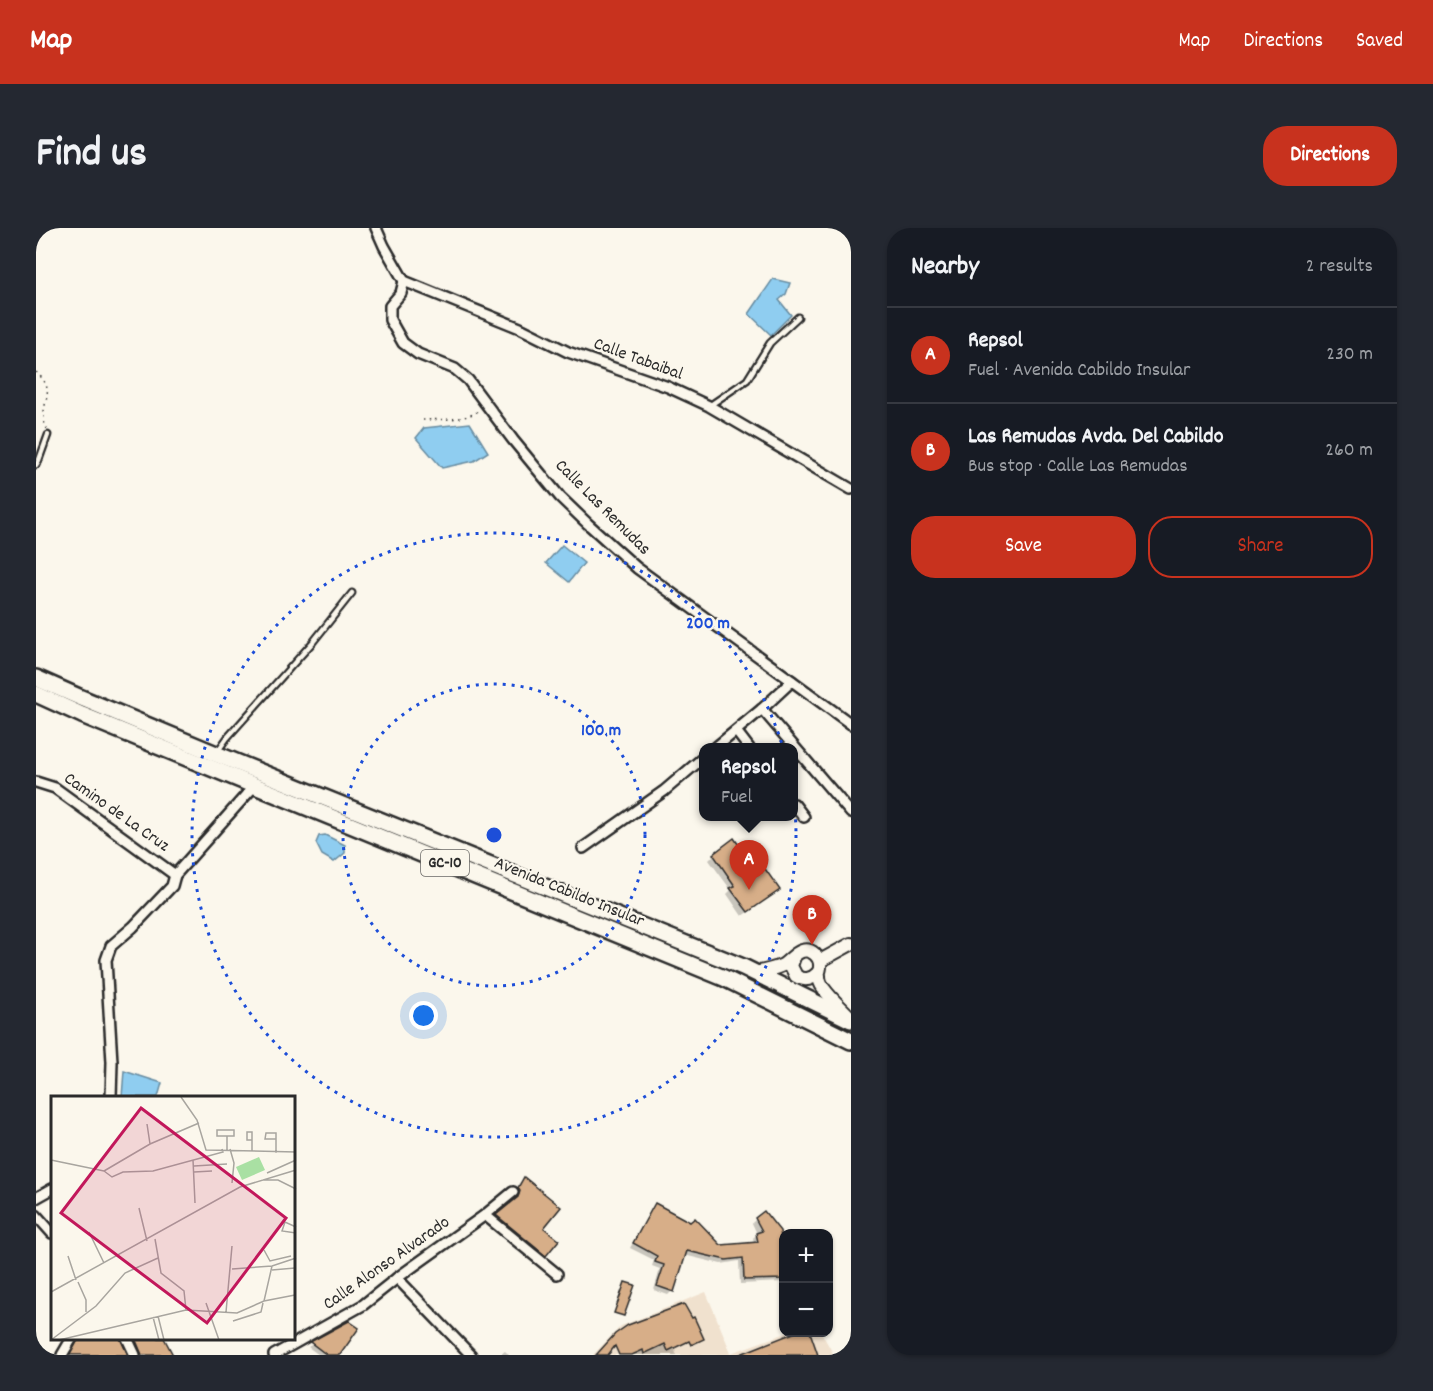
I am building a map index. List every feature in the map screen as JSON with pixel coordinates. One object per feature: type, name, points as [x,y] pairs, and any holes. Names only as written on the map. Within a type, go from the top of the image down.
[{"type":"main road","name":"Avenida Cabildo Insular","points":[[36,678],[216,754],[755,973],[851,1019]]},
{"type":"main road","name":"Avenida Cabildo Insular","points":[[36,694],[82,715],[724,978],[851,1041]]},
{"type":"street","points":[[376,228],[404,281]]},
{"type":"street","name":"Calle Las Remudas","points":[[404,281],[401,293],[390,306],[390,320],[403,344],[418,354],[455,369],[468,380],[560,497],[637,568],[851,724]]},
{"type":"street","name":"Calle Tabaibal","points":[[404,281],[520,328],[568,352],[668,387],[709,406],[851,489]]},
{"type":"street","points":[[720,743],[792,681]]},
{"type":"street","points":[[762,709],[791,743]]},
{"type":"street","points":[[736,730],[746,743]]},
{"type":"street","points":[[798,751],[851,813]]},
{"type":"street","points":[[583,848],[664,791],[699,761]]},
{"type":"street","name":"Camino de La Cruz","points":[[36,782],[55,788],[175,875]]},
{"type":"street","points":[[111,1096],[112,1062],[106,960],[111,946],[133,927],[172,886],[175,875],[255,785]]},
{"type":"street","points":[[798,809],[804,817]]},
{"type":"street","points":[[794,957],[791,966],[796,976],[805,980],[810,979],[819,967],[851,944]]},
{"type":"street","points":[[755,973],[783,965],[800,952],[807,950],[812,952],[817,956],[819,980],[824,989],[851,1019]]},
{"type":"street","points":[[36,1198],[51,1190]]},
{"type":"street","name":"Calle Alonso Alvarado","points":[[274,1355],[363,1305],[513,1192]]},
{"type":"street","points":[[36,1215],[51,1232]]},
{"type":"street","points":[[485,1215],[557,1274]]},
{"type":"street","points":[[397,1278],[471,1355]]},
{"type":"street","points":[[62,1355],[71,1340]]},
{"type":"street","points":[[127,1340],[135,1355]]},
{"type":"lane","points":[[709,406],[747,380],[770,344],[798,317]]},
{"type":"lane","points":[[36,465],[48,435]]},
{"type":"lane","points":[[216,754],[227,738],[313,642],[352,593]]},
{"type":"path","points":[[36,372],[48,390],[44,419],[48,435]]},
{"type":"path","points":[[423,420],[452,419],[474,414],[487,405]]},
{"type":"shaded area","points":[[706,1292],[731,1353],[779,1336],[824,1337],[834,1355],[593,1355],[621,1326]]},
{"type":"water","points":[[773,279],[790,283],[786,294],[779,300],[791,315],[771,335],[749,314]]},
{"type":"water","points":[[470,423],[488,452],[474,461],[442,468],[416,438],[424,428]]},
{"type":"water","points":[[562,545],[584,563],[569,582],[546,563]]},
{"type":"water","points":[[325,835],[345,845],[345,853],[334,862],[322,855],[316,843],[319,836]]},
{"type":"water","points":[[124,1071],[162,1083],[158,1096],[122,1096]]},
{"type":"building","points":[[734,838],[756,870],[763,866],[780,890],[748,912],[730,888],[735,886],[713,854]]},
{"type":"building","points":[[524,1177],[561,1207],[544,1228],[559,1240],[546,1256],[496,1215],[518,1197],[520,1191],[518,1188]]},
{"type":"building","points":[[655,1203],[690,1222],[695,1218],[721,1245],[758,1242],[756,1233],[762,1231],[755,1218],[764,1211],[779,1230],[779,1279],[744,1280],[743,1258],[726,1260],[687,1251],[674,1292],[657,1286],[664,1265],[655,1262],[657,1256],[633,1243]]},
{"type":"building","points":[[625,1282],[635,1285],[624,1316],[614,1313]]},
{"type":"building","points":[[684,1304],[692,1318],[694,1317],[704,1339],[691,1345],[689,1341],[668,1351],[665,1344],[644,1354],[643,1350],[632,1355],[619,1355],[615,1346],[608,1355],[596,1355],[615,1334],[628,1325]]},
{"type":"building","points":[[349,1321],[359,1328],[340,1355],[327,1355],[310,1342]]},
{"type":"building","points":[[783,1337],[812,1337],[818,1355],[738,1355]]},
{"type":"building","points":[[78,1340],[121,1340],[128,1355],[70,1355]]},
{"type":"building","points":[[136,1340],[165,1340],[173,1355],[142,1355]]},
{"type":"place","name":"Repsol","points":[[749,890]]},
{"type":"place","name":"Las Remudas Avda. Del Cabildo","points":[[812,945]]}]
